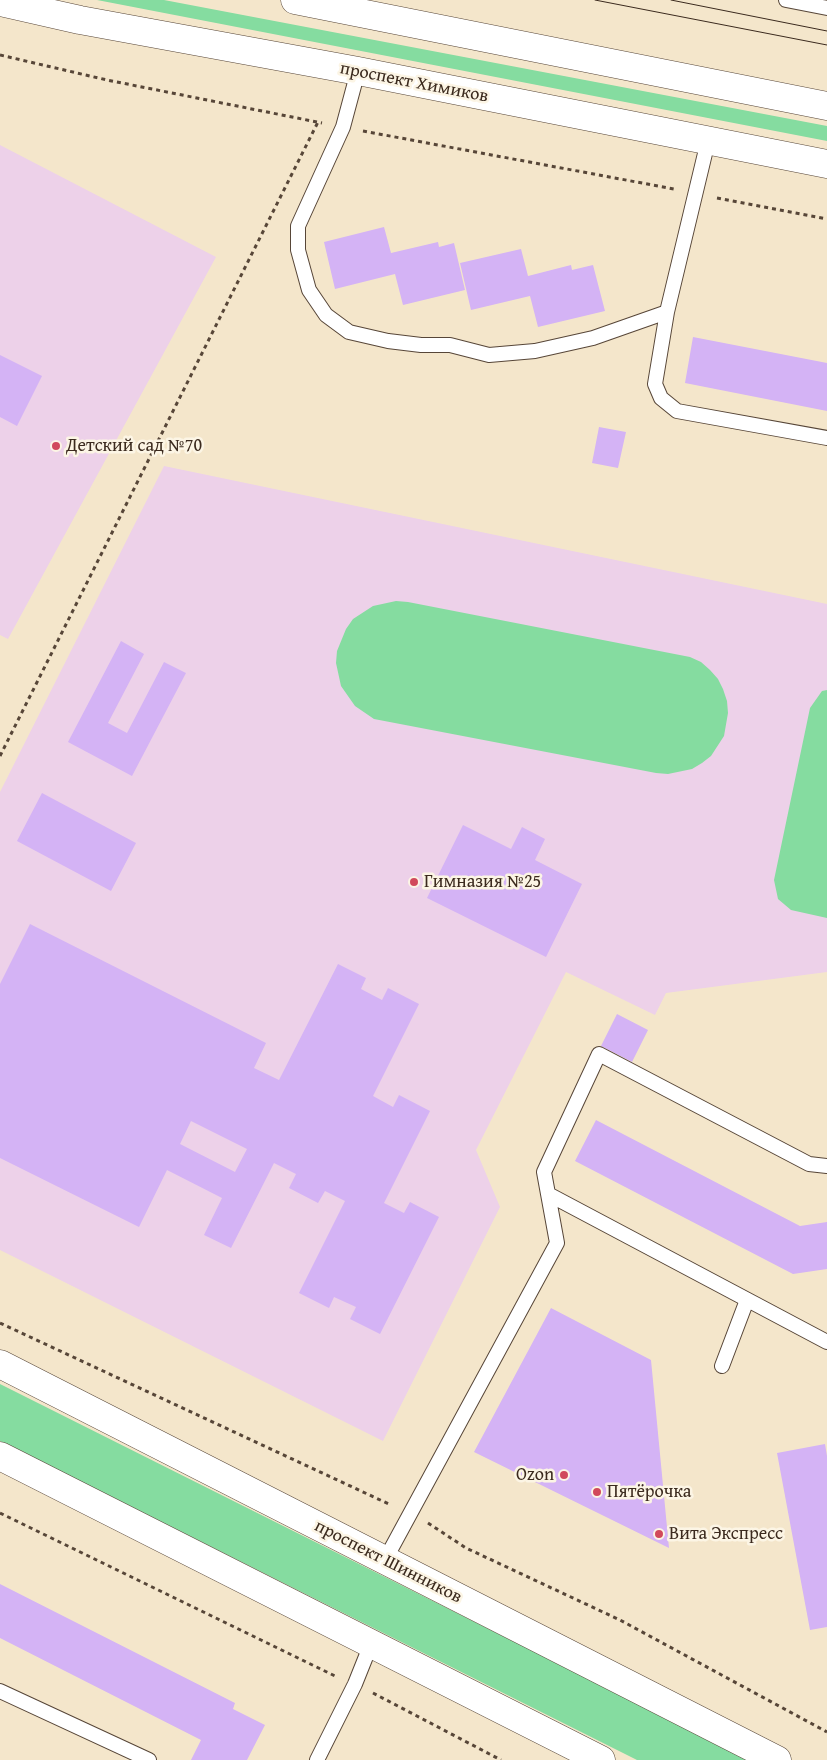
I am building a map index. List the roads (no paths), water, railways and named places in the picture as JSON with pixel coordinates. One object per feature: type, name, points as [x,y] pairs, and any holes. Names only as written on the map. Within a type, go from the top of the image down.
[{"type":"street","points":[[295,0],[827,106]]},
{"type":"street","name":"проспект Химиков","points":[[0,2],[89,22],[358,72],[827,164]]},
{"type":"street","name":"проспект Шинников","points":[[0,1364],[777,1760]]},
{"type":"street","points":[[0,1456],[601,1760]]},
{"type":"lane","points":[[786,0],[827,8]]},
{"type":"lane","points":[[358,72],[342,127],[298,226],[298,250],[309,290],[326,314],[349,332],[396,342],[450,346],[489,354],[536,351],[593,338],[667,312]]},
{"type":"lane","points":[[708,142],[667,312],[655,384],[661,398],[677,411],[827,438]]},
{"type":"lane","points":[[385,1560],[557,1243],[544,1172],[599,1054],[809,1164],[827,1166]]},
{"type":"lane","points":[[548,1194],[827,1342]]},
{"type":"lane","points":[[722,1366],[747,1300]]},
{"type":"lane","points":[[317,1760],[371,1644]]},
{"type":"lane","points":[[0,1691],[149,1760]]},
{"type":"tram line","points":[[595,0],[827,45]]},
{"type":"tram line","points":[[671,0],[827,31]]},
{"type":"place","name":"Детский сад №70","points":[[56,446]]},
{"type":"place","name":"Гимназия №25","points":[[414,882]]},
{"type":"place","name":"Ozon","points":[[564,1475]]},
{"type":"place","name":"Пятёрочка","points":[[597,1492]]},
{"type":"place","name":"Вита Экспресс","points":[[659,1534]]}]
